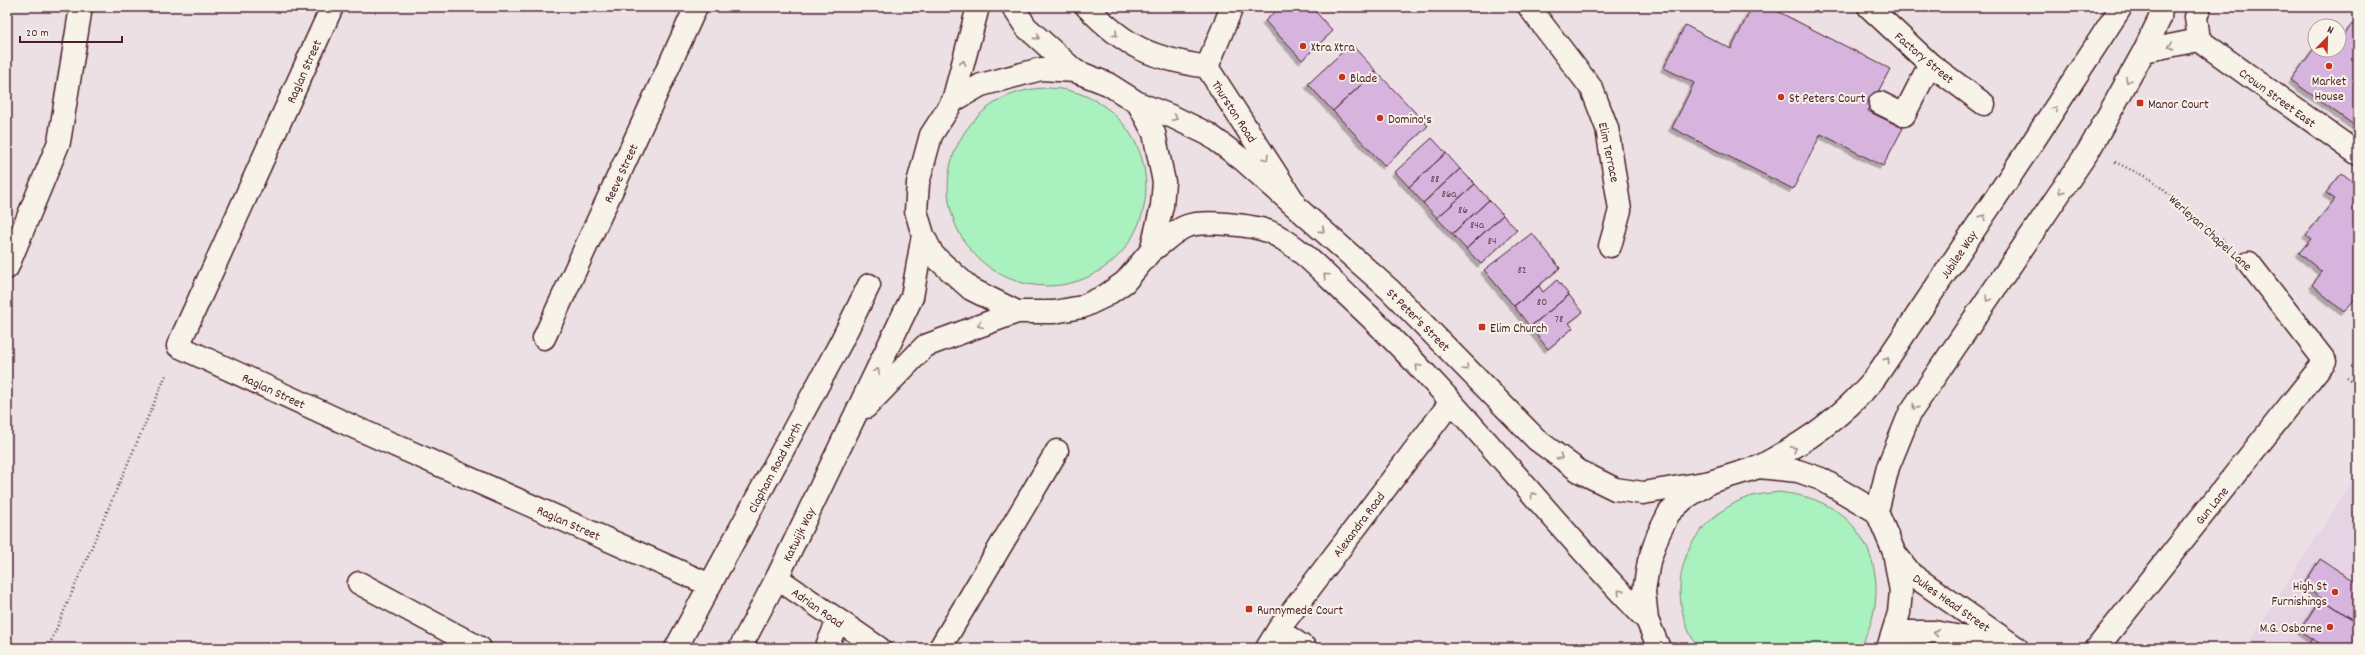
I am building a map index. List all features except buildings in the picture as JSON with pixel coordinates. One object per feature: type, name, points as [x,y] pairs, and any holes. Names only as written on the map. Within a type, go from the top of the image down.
[{"type":"main road","points":[[7,268],[59,142],[81,7]]},
{"type":"main road","name":"Raglan Street","points":[[332,7],[178,346],[356,428],[710,585]]},
{"type":"main road","name":"Reeve Street","points":[[544,338],[696,7]]},
{"type":"main road","points":[[978,7],[953,101],[931,135],[918,183],[916,211],[923,235],[933,255],[971,289],[1017,312],[1054,312],[1082,307],[1105,296],[1125,282],[1151,251],[1187,226],[1226,223],[1269,232],[1293,246],[1368,315],[1452,402],[1599,569],[1647,620]]},
{"type":"main road","points":[[1013,7],[1026,27],[1075,71]]},
{"type":"main road","points":[[1087,7],[1120,38],[1133,47],[1155,56],[1207,67]]},
{"type":"main road","name":"Thurston Road","points":[[1232,7],[1207,67],[1300,210]]},
{"type":"main road","name":"Elim Terrace","points":[[1529,7],[1592,89],[1607,128],[1620,210],[1610,246]]},
{"type":"main road","name":"Factory Street","points":[[1869,7],[1930,64],[1984,104]]},
{"type":"main road","name":"Jubilee Way","points":[[1759,467],[1800,445],[1856,400],[1875,378],[2032,145],[2121,7]]},
{"type":"main road","points":[[1877,512],[1888,467],[1910,413],[2089,150],[2144,52],[2160,18],[2161,7]]},
{"type":"main road","points":[[2144,52],[2199,40],[2196,17],[2200,7]]},
{"type":"main road","name":"Crown Street East","points":[[2199,40],[2358,154]]},
{"type":"main road","points":[[1880,103],[1904,115],[1930,64]]},
{"type":"main road","points":[[953,101],[981,85],[1012,75],[1041,69],[1075,71]]},
{"type":"main road","name":"St Peter's Street","points":[[1075,71],[1108,84],[1138,103],[1208,134],[1243,160],[1390,290],[1537,440],[1579,471],[1615,489],[1643,493],[1710,482]]},
{"type":"main road","points":[[1138,103],[1154,132],[1164,182],[1161,213],[1151,251]]},
{"type":"main road","name":"Katwijk Way","points":[[740,648],[777,578],[912,297],[923,235]]},
{"type":"main road","name":"Werleyan Chapel Lane","points":[[2249,263],[2325,361]]},
{"type":"main road","name":"Clapham Road North","points":[[676,648],[841,342],[869,285]]},
{"type":"main road","name":"Katwijk Way","points":[[854,419],[925,346],[1017,312]]},
{"type":"main road","name":"Gun Lane","points":[[2097,648],[2325,361]]},
{"type":"main road","name":"Alexandra Road","points":[[1267,648],[1278,630],[1452,402]]},
{"type":"main road","points":[[940,648],[1057,451]]},
{"type":"main road","points":[[1659,648],[1647,620],[1644,591],[1649,561],[1658,535],[1669,513],[1684,499],[1710,482],[1759,467],[1798,471],[1821,479],[1877,512],[1894,552],[1901,590],[1899,613],[1888,648]]},
{"type":"main road","name":"Dukes Head Street","points":[[1894,552],[1911,574],[2016,647]]},
{"type":"main road","name":"Adrian Road","points":[[777,578],[879,648]]},
{"type":"main road","points":[[359,583],[480,648]]},
{"type":"main road","points":[[826,648],[838,621]]},
{"type":"main road","points":[[1278,630],[1305,648]]},
{"type":"main road","name":"Dukes Head Street","points":[[1888,648],[1907,632],[1934,632],[2016,647]]},
{"type":"path","name":"Werleyan Chapel Lane","points":[[2089,150],[2152,180],[2249,263]]},
{"type":"path","points":[[48,648],[178,346]]},
{"type":"shaded area","points":[[2358,473],[2358,648],[2245,648]]},
{"type":"green space","points":[[1037,88],[1057,88],[1076,92],[1094,99],[1110,110],[1124,124],[1135,140],[1139,149],[1146,177],[1146,197],[1142,216],[1135,234],[1124,250],[1110,264],[1094,275],[1076,282],[1057,286],[1037,286],[1018,282],[1000,275],[984,264],[970,250],[959,234],[952,216],[948,197],[948,177],[952,158],[959,140],[970,124],[984,110],[1000,99],[1018,92]]},
{"type":"green space","points":[[1779,492],[1815,500],[1840,513],[1855,528],[1866,546],[1873,566],[1876,586],[1875,608],[1869,628],[1859,648],[1698,648],[1688,628],[1682,607],[1680,587],[1683,567],[1690,548],[1701,531],[1716,515],[1735,503],[1740,500],[1762,494]]},
{"type":"place","name":"Xtra Xtra","points":[[1303,46]]},
{"type":"place","name":"Market House","points":[[2329,66]]},
{"type":"place","name":"Blade","points":[[1342,77]]},
{"type":"place","name":"St Peters Court","points":[[1781,97]]},
{"type":"place","name":"Manor Court","points":[[2140,103]]},
{"type":"place","name":"Domino's","points":[[1380,118]]},
{"type":"place","name":"Elim Church","points":[[1482,327]]},
{"type":"place","name":"High St Furnishings","points":[[2335,592]]},
{"type":"place","name":"Runnymede Court","points":[[1249,609]]},
{"type":"place","name":"M.G. Osborne","points":[[2330,627]]}]
